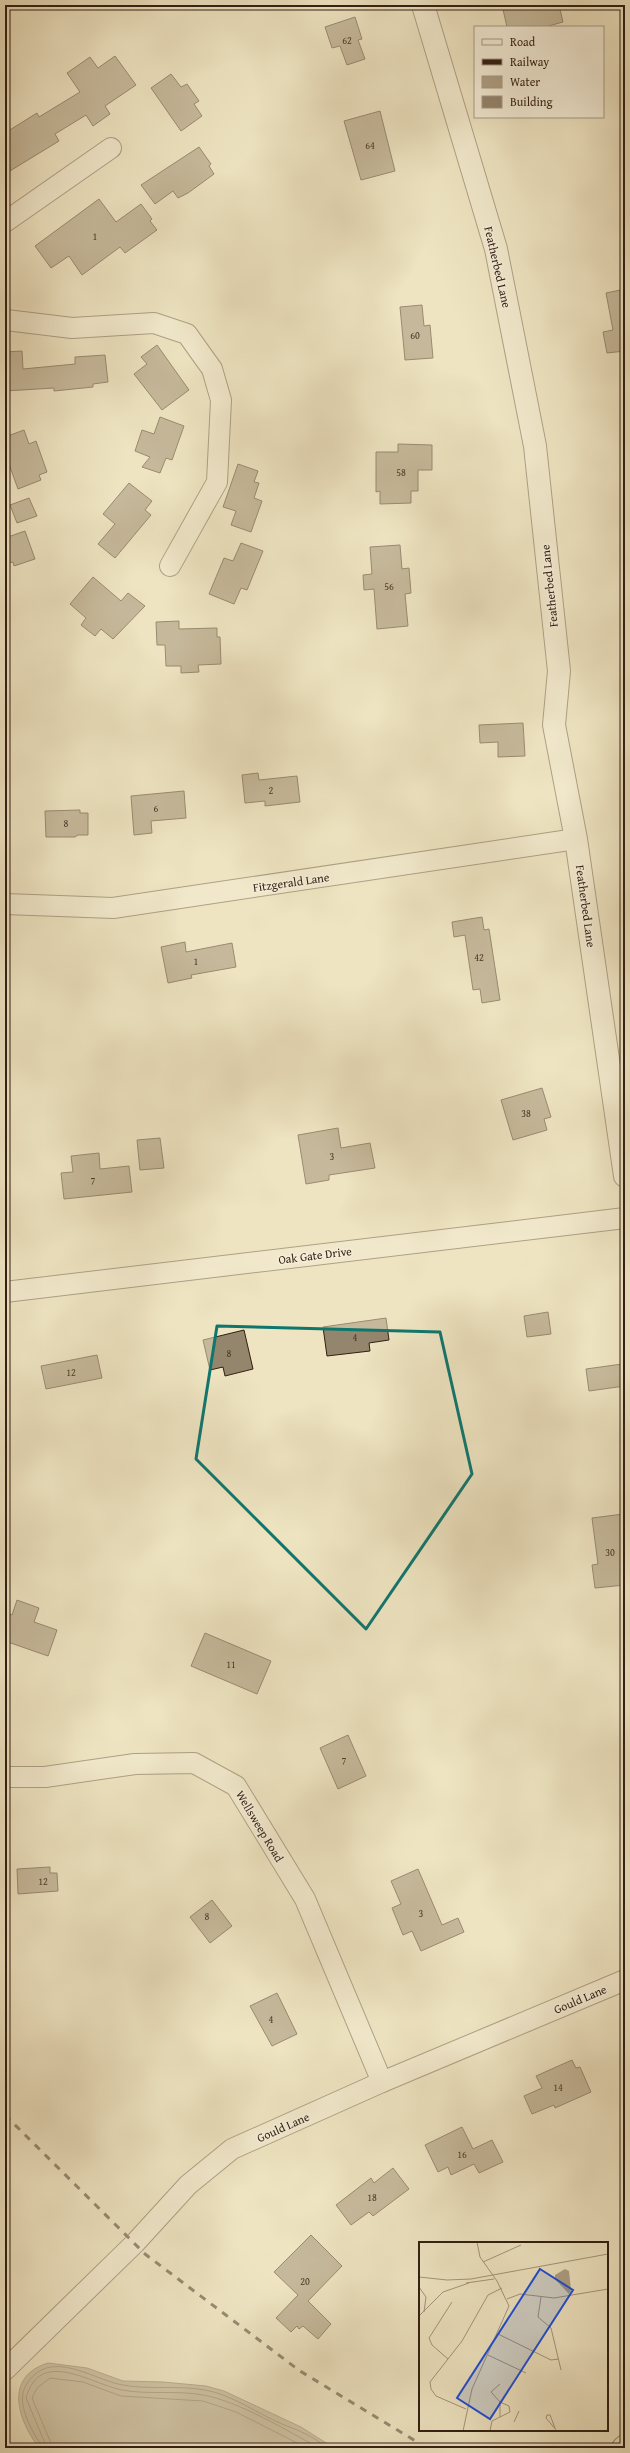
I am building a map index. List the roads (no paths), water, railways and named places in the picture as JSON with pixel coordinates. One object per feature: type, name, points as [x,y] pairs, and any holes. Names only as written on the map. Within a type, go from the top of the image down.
[{"type":"street","name":"Featherbed Lane","points":[[423,5],[496,249],[535,446],[559,671],[554,724],[576,839],[625,1176]]},
{"type":"street","points":[[5,222],[110,148]]},
{"type":"street","points":[[5,318],[72,328],[154,323],[187,334],[212,369],[221,400],[217,482],[170,566]]},
{"type":"street","name":"Fitzgerald Lane","points":[[5,904],[113,908],[576,839]]},
{"type":"street","name":"Oak Gate Drive","points":[[5,1292],[625,1218]]},
{"type":"street","name":"Wellsweep Road","points":[[5,1776],[44,1777],[135,1764],[194,1763],[236,1786],[305,1899],[382,2082]]},
{"type":"street","name":"Gould Lane","points":[[5,2370],[135,2243],[188,2185],[232,2149],[382,2082],[625,1980]]},
{"type":"water","points":[[48,2363],[87,2368],[123,2381],[163,2382],[206,2386],[224,2391],[301,2427],[334,2448],[39,2448],[25,2425],[19,2400],[20,2389],[25,2378],[34,2370]]},
{"type":"railway","points":[[5,2115],[145,2254],[300,2371],[427,2448]]}]
